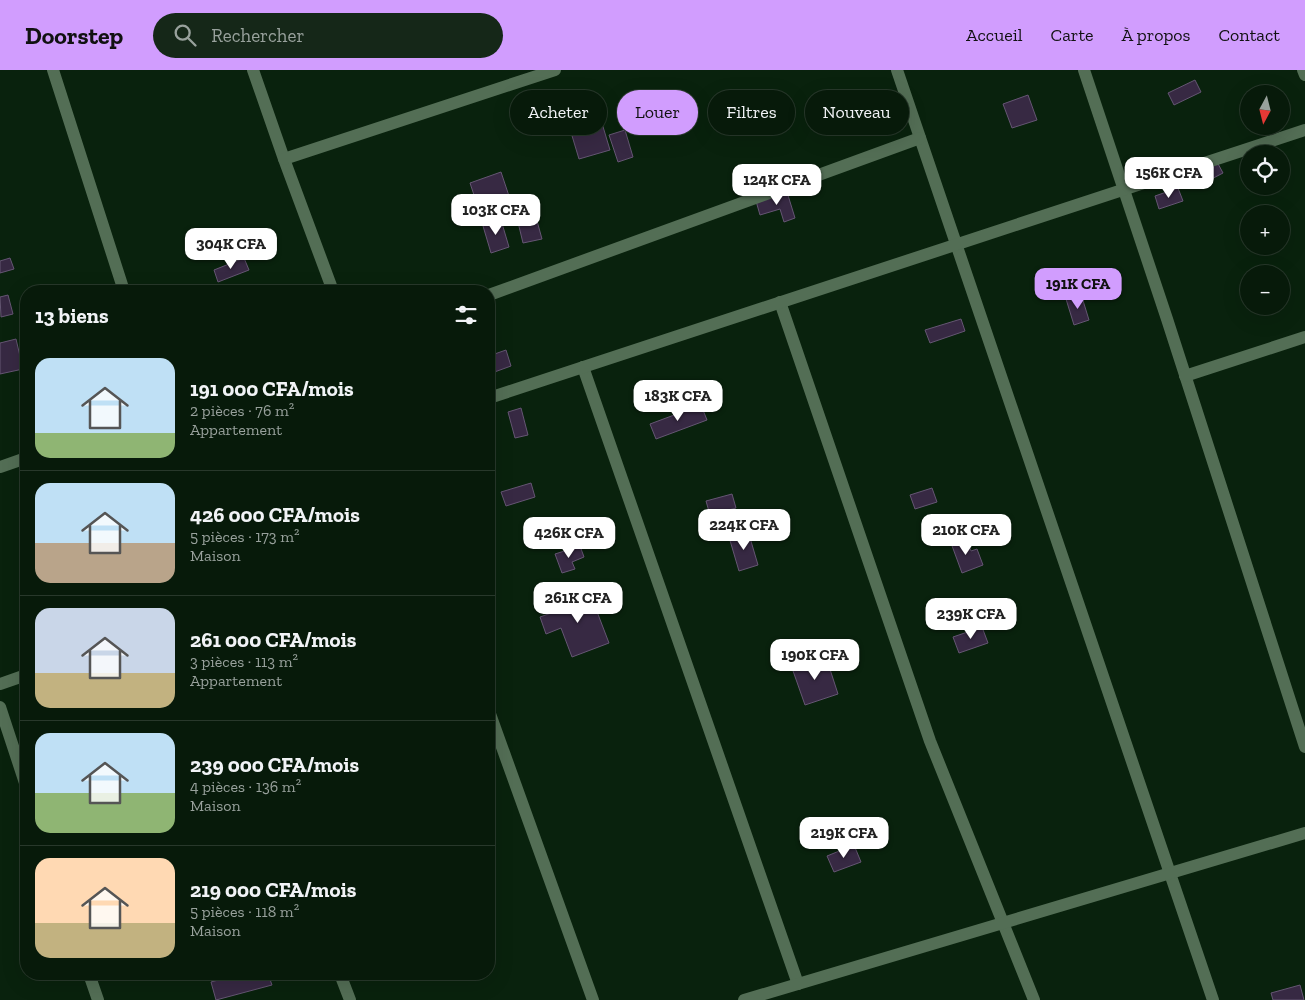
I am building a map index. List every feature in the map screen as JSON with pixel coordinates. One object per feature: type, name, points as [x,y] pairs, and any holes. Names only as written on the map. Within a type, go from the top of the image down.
[{"type":"street","points":[[53,70],[122,285]]},
{"type":"street","points":[[253,70],[331,285]]},
{"type":"street","points":[[284,159],[555,70]]},
{"type":"street","points":[[897,70],[1213,1000]]},
{"type":"street","points":[[1084,70],[1186,376],[1305,748]]},
{"type":"street","points":[[1303,70],[1305,75]]},
{"type":"street","points":[[495,396],[1305,130]]},
{"type":"street","points":[[495,293],[920,138]]},
{"type":"street","points":[[780,302],[930,741],[1034,1000]]},
{"type":"street","points":[[1186,376],[1305,337]]},
{"type":"street","points":[[583,367],[798,984]]},
{"type":"street","points":[[0,467],[20,460]]},
{"type":"street","points":[[0,684],[20,677]]},
{"type":"street","points":[[0,707],[20,768]]},
{"type":"street","points":[[495,727],[593,1000]]},
{"type":"street","points":[[744,1000],[1305,833]]},
{"type":"street","points":[[91,980],[98,1000]]},
{"type":"street","points":[[342,980],[350,1000]]},
{"type":"building","points":[[1195,80],[1201,92],[1174,105],[1168,93]]},
{"type":"building","points":[[1028,95],[1037,120],[1012,128],[1003,104]]},
{"type":"building","points":[[617,132],[617,135],[626,135],[633,157],[618,162],[609,135]]},
{"type":"building","points":[[572,135],[606,135],[610,150],[579,159]]},
{"type":"building","points":[[1216,160],[1223,173],[1200,185],[1194,172]]},
{"type":"building","points":[[501,172],[510,199],[479,210],[470,183]]},
{"type":"building","points":[[1178,188],[1183,201],[1159,209],[1155,196]]},
{"type":"building","points":[[787,192],[795,218],[784,222],[780,209],[760,215],[756,201]]},
{"type":"building","points":[[534,210],[542,239],[523,243],[516,214]]},
{"type":"building","points":[[501,220],[509,247],[491,253],[483,226]]},
{"type":"building","points":[[10,258],[14,269],[0,273],[0,261]]},
{"type":"building","points":[[244,258],[249,270],[218,282],[214,270]]},
{"type":"building","points":[[1081,294],[1089,320],[1074,325],[1066,299]]},
{"type":"building","points":[[8,295],[13,314],[1,317],[0,297]]},
{"type":"building","points":[[961,319],[965,331],[930,343],[925,330]]},
{"type":"building","points":[[16,339],[20,356],[20,370],[0,374],[0,343]]},
{"type":"building","points":[[506,350],[511,366],[495,372],[495,354]]},
{"type":"building","points":[[701,405],[707,420],[656,439],[650,424]]},
{"type":"building","points":[[521,408],[528,435],[515,438],[508,412]]},
{"type":"building","points":[[531,483],[535,497],[506,506],[501,492]]},
{"type":"building","points":[[932,488],[937,502],[915,509],[910,495]]},
{"type":"building","points":[[732,494],[736,508],[710,515],[706,501]]},
{"type":"building","points":[[748,531],[758,565],[739,571],[729,537]]},
{"type":"building","points":[[966,537],[971,551],[977,549],[983,565],[962,573],[951,543]]},
{"type":"building","points":[[580,546],[584,557],[572,562],[575,569],[562,573],[555,554]]},
{"type":"building","points":[[564,588],[591,596],[609,643],[572,657],[561,628],[546,634],[540,617],[571,606]]},
{"type":"building","points":[[982,627],[988,643],[959,653],[953,637]]},
{"type":"building","points":[[826,657],[838,694],[805,705],[792,668]]},
{"type":"building","points":[[854,845],[861,862],[834,872],[827,856]]},
{"type":"building","points":[[218,980],[270,980],[272,985],[216,1000],[211,982]]},
{"type":"building","points":[[1300,985],[1304,1000],[1273,1000],[1271,993]]}]
